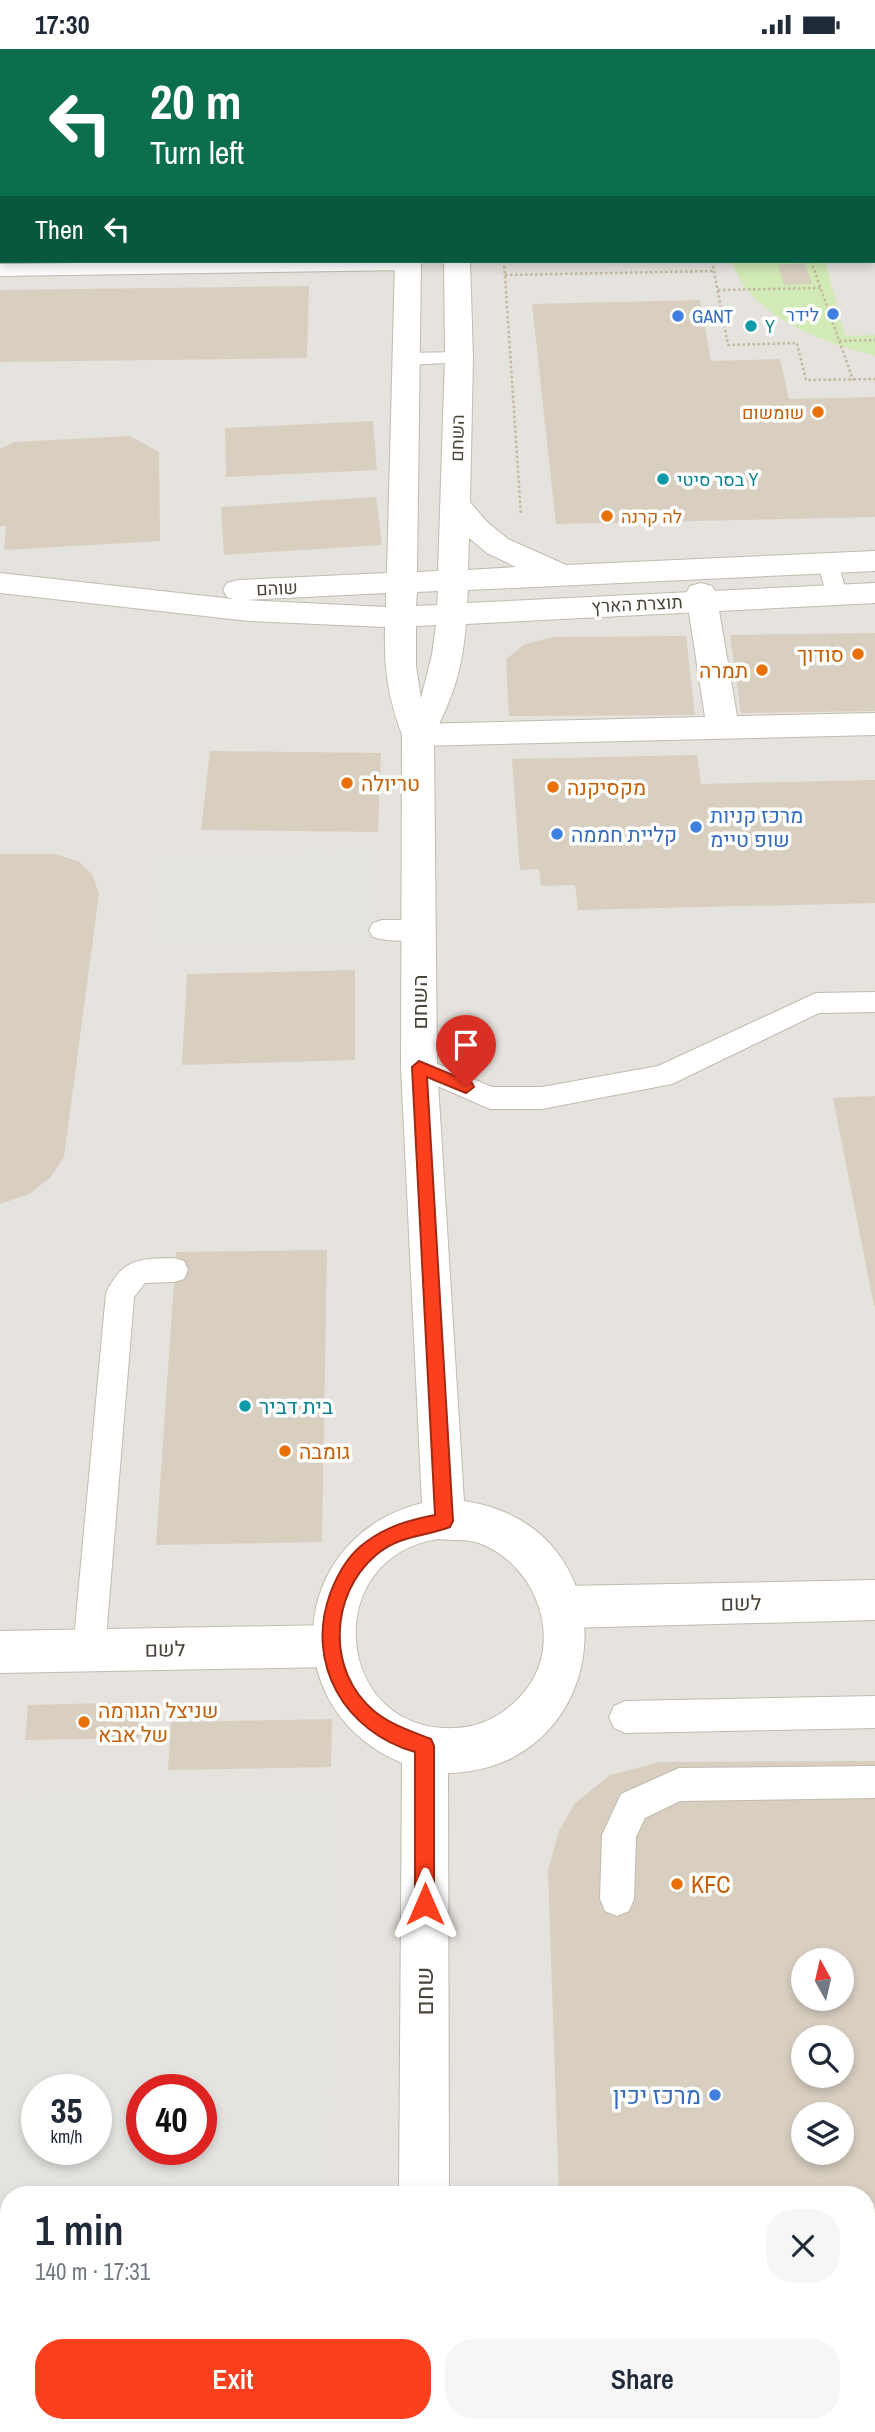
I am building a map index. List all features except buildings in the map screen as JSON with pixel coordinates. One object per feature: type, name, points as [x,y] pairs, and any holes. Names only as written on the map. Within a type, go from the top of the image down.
[{"type":"street","name":"השחם","points":[[408,263],[400,584],[401,677],[405,699],[418,735],[419,1067],[444,1521]]},
{"type":"street","name":"השחם","points":[[418,735],[438,695],[448,655],[452,614],[456,504],[457,263]]},
{"type":"street","points":[[456,504],[474,528],[496,548],[527,562],[575,576]]},
{"type":"street","name":"תוצרת הארץ","points":[[454,582],[875,561]]},
{"type":"street","name":"שוהם","points":[[100,594],[454,582]]},
{"type":"street","name":"שוהם","points":[[0,583],[219,610],[335,617],[400,617]]},
{"type":"street","name":"תוצרת הארץ","points":[[400,617],[702,597],[875,593]]},
{"type":"street","points":[[702,597],[723,727]]},
{"type":"street","points":[[418,735],[875,724]]},
{"type":"street","points":[[444,1521],[485,1526],[521,1543],[548,1572],[565,1607],[568,1647],[565,1660],[562,1672],[541,1708],[508,1734],[467,1747],[425,1746],[401,1739],[366,1717],[341,1684],[330,1646],[331,1616],[344,1579],[370,1549],[404,1529],[444,1521]]},
{"type":"street","name":"לשם","points":[[565,1607],[875,1600]]},
{"type":"street","name":"לשם","points":[[0,1652],[330,1646]]},
{"type":"street","name":"שחם","points":[[424,2186],[425,1746]]},
{"type":"lane","points":[[0,270],[116,264],[262,263]]},
{"type":"lane","points":[[406,359],[458,358]]},
{"type":"lane","points":[[829,564],[836,595]]},
{"type":"lane","points":[[382,930],[418,930]]},
{"type":"lane","points":[[419,1067],[490,1098],[542,1098],[663,1076],[816,1003],[875,1002]]},
{"type":"lane","points":[[89,1650],[120,1293],[138,1271],[174,1270]]},
{"type":"lane","points":[[625,1717],[875,1712]]},
{"type":"lane","points":[[617,1899],[619,1835],[633,1806],[679,1785],[875,1782]]},
{"type":"path","points":[[504,263],[527,562]]},
{"type":"path","points":[[712,263],[728,345],[797,343],[806,380],[875,379]]},
{"type":"path","points":[[812,263],[853,380]]},
{"type":"path","points":[[505,275],[714,271]]},
{"type":"path","points":[[718,290],[820,288]]},
{"type":"path","points":[[839,341],[875,340]]},
{"type":"shaded area","points":[[0,263],[875,263],[875,2186],[0,2186]]},
{"type":"shaded area","points":[[383,848],[382,949],[144,951],[154,850]]},
{"type":"shaded area","points":[[340,1788],[334,2186],[0,2186],[0,1793]]},
{"type":"green space","points":[[733,263],[826,263],[845,336],[875,335],[875,356],[811,335],[790,324],[771,312],[741,281]]},
{"type":"place","name":"לידר","points":[[833,314]]},
{"type":"place","name":"GANT","points":[[678,316]]},
{"type":"place","name":"Y","points":[[751,326]]},
{"type":"place","name":"שומשום","points":[[818,412]]},
{"type":"place","name":"בסר סיטי Y","points":[[663,479]]},
{"type":"place","name":"לה קרנה","points":[[607,516]]},
{"type":"place","name":"סודוך","points":[[858,654]]},
{"type":"place","name":"תמרה","points":[[762,670]]},
{"type":"place","name":"טריולה","points":[[347,783]]},
{"type":"place","name":"מקסיקנה","points":[[553,787]]},
{"type":"place","name":"מרכז קניות שופ טיימ","points":[[696,827]]},
{"type":"place","name":"קליית חממה","points":[[557,834]]},
{"type":"place","name":"בית דביר","points":[[245,1406]]},
{"type":"place","name":"גומבה","points":[[285,1451]]},
{"type":"place","name":"שניצל הגורמה של אבא","points":[[84,1722]]},
{"type":"place","name":"KFC","points":[[677,1884]]},
{"type":"place","name":"מרכז יכין","points":[[715,2095]]},
{"type":"route","points":[[425,1904],[425,1746],[401,1739],[366,1717],[341,1684],[330,1646],[331,1616],[344,1579],[370,1549],[404,1529],[444,1521],[419,1067],[466,1087]]}]
